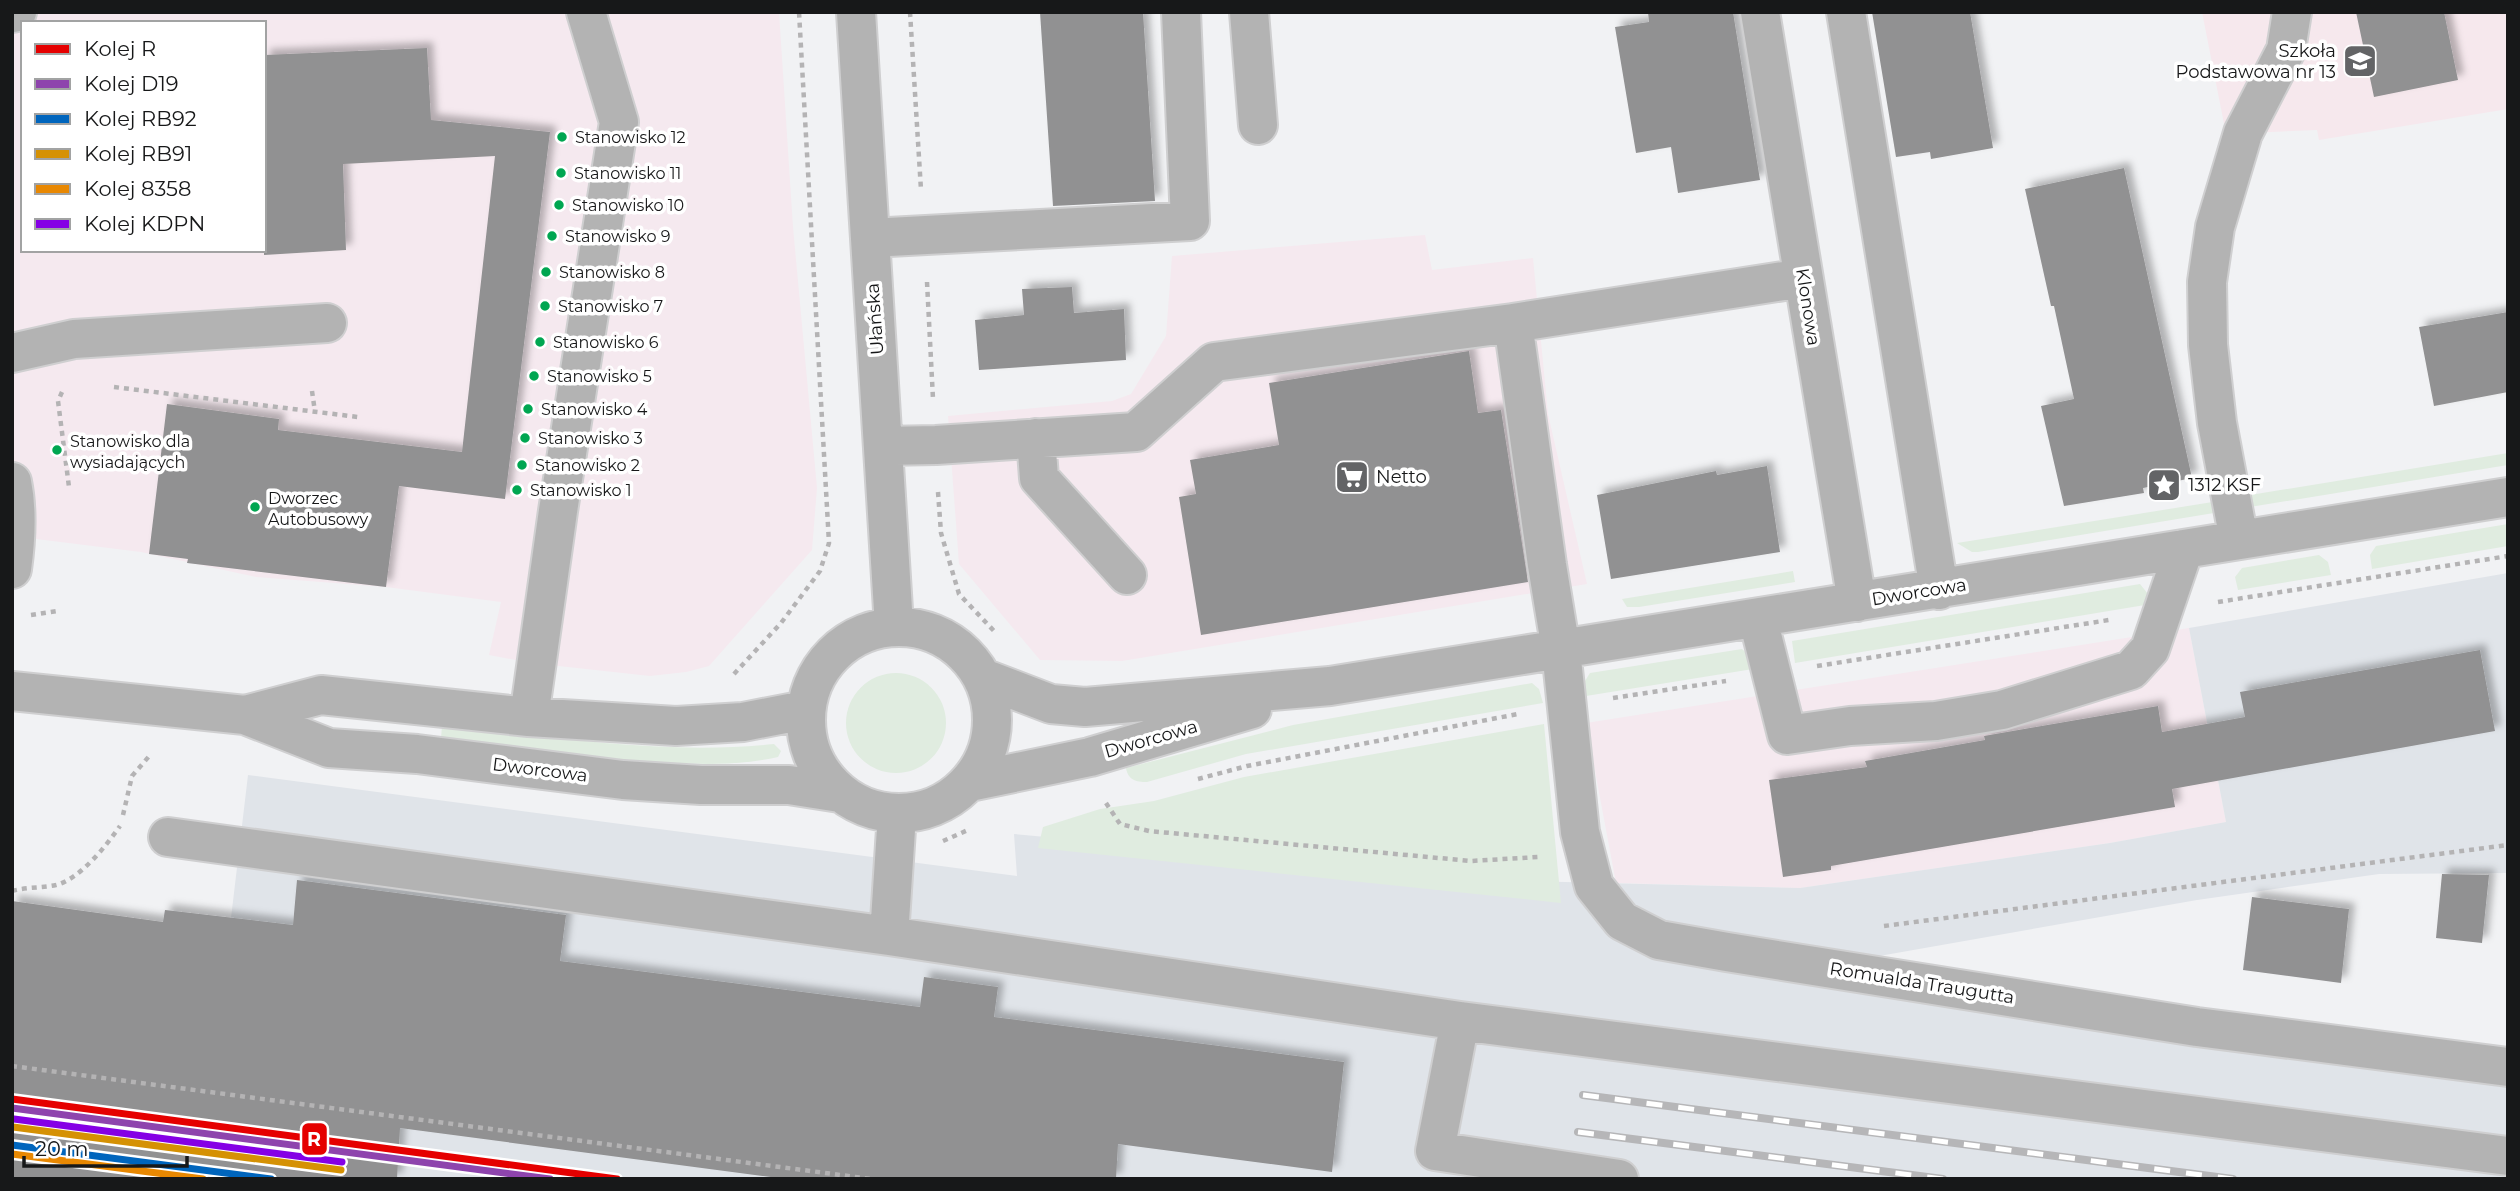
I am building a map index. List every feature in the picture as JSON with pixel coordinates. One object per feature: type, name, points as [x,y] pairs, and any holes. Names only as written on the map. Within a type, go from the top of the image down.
[{"type":"street","points":[[529,717],[558,511],[619,122],[586,12]]},
{"type":"street","name":"Ułańska","points":[[856,12],[894,626]]},
{"type":"street","points":[[870,239],[1191,221],[1181,12]]},
{"type":"street","points":[[1249,12],[1258,125]]},
{"type":"street","name":"Klonowa","points":[[1760,12],[1857,602]]},
{"type":"street","points":[[1846,12],[1939,590]]},
{"type":"street","points":[[2239,540],[2217,423],[2208,345],[2207,282],[2216,227],[2243,134],[2286,50],[2292,12]]},
{"type":"street","points":[[883,446],[1136,432],[1213,362],[1513,323],[1803,278]]},
{"type":"street","points":[[12,353],[74,339],[327,323]]},
{"type":"street","name":"Romualda Traugutta","points":[[1513,323],[1546,565],[1561,650],[1580,832],[1594,886],[1622,921],[1659,940],[2197,1027],[2508,1067]]},
{"type":"street","points":[[1036,438],[1039,478],[1127,575]]},
{"type":"street","points":[[12,482],[16,542],[12,569]]},
{"type":"street","name":"Dworcowa","points":[[984,678],[1051,704],[1085,706],[1331,686],[2508,497]]},
{"type":"street","points":[[1758,619],[1787,736],[1850,726],[1949,719],[2002,710],[2131,670],[2150,649],[2184,549]]},
{"type":"street","points":[[894,626],[937,634],[956,646],[972,661],[984,678],[992,705],[992,733],[985,760],[970,782],[948,800],[924,811],[897,814],[866,808],[840,793],[819,770],[807,741],[805,710],[810,688],[834,651],[852,638],[894,626]]},
{"type":"street","name":"Dworcowa","points":[[970,782],[1090,757],[1331,686]]},
{"type":"street","name":"Dworcowa","points":[[12,691],[245,715],[329,748],[416,754],[623,780],[701,785],[789,785],[840,793]]},
{"type":"street","name":"Dworcowa","points":[[245,715],[321,695],[529,717],[676,726],[743,722],[805,710]]},
{"type":"street","points":[[889,936],[897,814]]},
{"type":"street","points":[[168,837],[889,936],[1460,1021],[2508,1156]]},
{"type":"street","points":[[1460,1021],[1435,1151],[1619,1179]]},
{"type":"path","points":[[727,683],[781,623],[820,572],[829,543],[799,12]]},
{"type":"path","points":[[103,386],[358,417]]},
{"type":"path","points":[[69,387],[62,392],[58,401],[69,487]]},
{"type":"path","points":[[312,391],[315,412]]},
{"type":"path","points":[[941,533],[958,594],[1000,637]]},
{"type":"path","points":[[1190,781],[1247,765],[1567,705],[2508,556]]},
{"type":"path","points":[[23,617],[57,611]]},
{"type":"path","points":[[1116,797],[1103,799],[1120,824],[1149,831],[1471,861],[1561,856],[1588,861]]},
{"type":"path","points":[[1882,926],[2508,845]]},
{"type":"path","points":[[12,1066],[871,1179]]},
{"type":"shaded area","points":[[12,12],[779,12],[793,227],[817,488],[812,550],[709,666],[650,676],[531,663],[489,655],[501,602],[386,587],[256,577],[141,552],[12,536]]},
{"type":"shaded area","name":"Szkoła Podstawowa nr 13","points":[[2202,12],[2508,12],[2508,109],[2319,140],[2317,130],[2226,134]]},
{"type":"shaded area","points":[[1425,235],[1432,270],[1533,258],[1548,414],[1587,584],[1122,661],[1040,660],[959,564],[948,416],[1112,401],[1131,394],[1166,336],[1172,256]]},
{"type":"shaded area","points":[[2508,453],[2508,465],[2250,507],[2244,496]]},
{"type":"shaded area","points":[[2225,500],[2220,512],[1978,552],[1972,552],[1957,543]]},
{"type":"shaded area","points":[[2508,524],[2508,546],[2372,569],[2370,555],[2376,546]]},
{"type":"shaded area","points":[[2319,555],[2328,562],[2331,575],[2238,590],[2235,577],[2242,568]]},
{"type":"shaded area","points":[[1793,571],[1795,582],[1639,607],[1627,607],[1622,599]]},
{"type":"shaded area","points":[[2508,573],[2508,873],[2379,874],[2197,900],[1885,955],[1783,976],[2508,1083],[2508,1179],[12,1179],[162,927],[165,910],[231,918],[248,775],[1017,876],[1014,834],[1526,881],[1800,888],[2110,843],[2226,822],[2189,628]]},
{"type":"shaded area","points":[[2140,584],[2148,594],[2151,604],[1795,663],[1792,641]]},
{"type":"shaded area","points":[[2189,628],[2226,822],[2110,843],[1800,888],[1616,883],[1586,723]]},
{"type":"shaded area","points":[[1742,649],[1751,657],[1753,669],[1586,696],[1585,681],[1590,673]]},
{"type":"shaded area","points":[[896,673],[924,681],[938,695],[946,723],[938,751],[924,765],[896,773],[868,765],[854,751],[846,723],[854,695],[868,681]]},
{"type":"shaded area","points":[[1532,683],[1539,689],[1543,703],[1246,754],[1147,782],[1133,779],[1126,768],[1293,725]]},
{"type":"shaded area","points":[[1544,724],[1561,903],[1038,848],[1043,827],[1100,809],[1154,801],[1244,777]]},
{"type":"shaded area","points":[[442,726],[650,746],[691,748],[774,744],[781,751],[778,757],[745,762],[695,764],[644,761],[441,738]]},
{"type":"building","points":[[1040,12],[1143,12],[1155,201],[1053,206]]},
{"type":"building","points":[[1648,12],[1733,12],[1760,180],[1678,193],[1671,147],[1636,153],[1615,27],[1649,22]]},
{"type":"building","points":[[1872,12],[1970,12],[1993,148],[1931,159],[1930,152],[1896,157]]},
{"type":"building","points":[[2356,12],[2444,12],[2458,80],[2374,97]]},
{"type":"building","points":[[427,48],[431,120],[550,132],[505,499],[399,486],[386,587],[187,563],[188,559],[149,554],[167,404],[279,419],[278,430],[462,452],[495,156],[343,164],[346,250],[264,255],[266,55]]},
{"type":"building","points":[[2124,168],[2192,478],[2143,488],[2144,493],[2064,506],[2041,406],[2074,399],[2025,189]]},
{"type":"building","points":[[1072,287],[1074,313],[1124,309],[1126,360],[979,370],[975,320],[1024,315],[1022,289]]},
{"type":"building","points":[[2508,312],[2508,392],[2434,406],[2419,327]]},
{"type":"building","name":"Netto","points":[[1469,351],[1478,413],[1501,410],[1528,582],[1201,635],[1179,497],[1196,494],[1190,460],[1279,445],[1269,383]]},
{"type":"building","points":[[1767,466],[1780,552],[1611,579],[1597,495],[1716,471],[1717,475]]},
{"type":"building","points":[[2480,650],[2495,731],[2172,789],[2175,807],[1831,866],[1831,870],[1783,877],[1769,780],[1867,767],[1865,761],[1985,740],[1984,736],[2158,706],[2162,732],[2245,717],[2240,692]]},
{"type":"building","points":[[2442,874],[2489,875],[2482,943],[2436,938]]},
{"type":"building","points":[[297,880],[566,915],[560,961],[920,1007],[924,977],[998,987],[994,1017],[1344,1062],[1332,1172],[1118,1144],[1116,1179],[786,1179],[400,1128],[397,1179],[12,1179],[12,901],[163,922],[165,910],[293,925]]},
{"type":"building","points":[[2252,897],[2349,909],[2341,983],[2243,970]]},
{"type":"railway","points":[[1583,1095],[2233,1179]]},
{"type":"railway","points":[[1578,1132],[1943,1179]]},
{"type":"rail line","name":"R","points":[[12,1099],[617,1179]]},
{"type":"rail line","name":"D19","points":[[12,1108],[550,1179]]},
{"type":"rail line","name":"KDPN","points":[[14,1119],[342,1162]]},
{"type":"rail line","name":"RB91","points":[[13,1127],[341,1170]]},
{"type":"rail line","name":"RB92","points":[[12,1145],[271,1179]]},
{"type":"rail line","name":"8358","points":[[12,1154],[203,1179]]},
{"type":"place","name":"Szkoła Podstawowa nr 13","points":[[2360,61]]},
{"type":"place","name":"Stanowisko 12","points":[[562,137]]},
{"type":"place","name":"Stanowisko 11","points":[[561,173]]},
{"type":"place","name":"Stanowisko 10","points":[[559,205]]},
{"type":"place","name":"Stanowisko 9","points":[[552,236]]},
{"type":"place","name":"Stanowisko 8","points":[[546,272]]},
{"type":"place","name":"Stanowisko 7","points":[[545,306]]},
{"type":"place","name":"Stanowisko 6","points":[[540,342]]},
{"type":"place","name":"Stanowisko 5","points":[[534,376]]},
{"type":"place","name":"Stanowisko 4","points":[[528,409]]},
{"type":"place","name":"Stanowisko 3","points":[[525,438]]},
{"type":"place","name":"Stanowisko dla wysiadających","points":[[57,450]]},
{"type":"place","name":"Stanowisko 2","points":[[522,465]]},
{"type":"place","name":"Netto","points":[[1352,477]]},
{"type":"place","name":"1312 KSF","points":[[2164,485]]},
{"type":"place","name":"Stanowisko 1","points":[[517,490]]},
{"type":"place","name":"Dworzec Autobusowy","points":[[255,507]]}]
